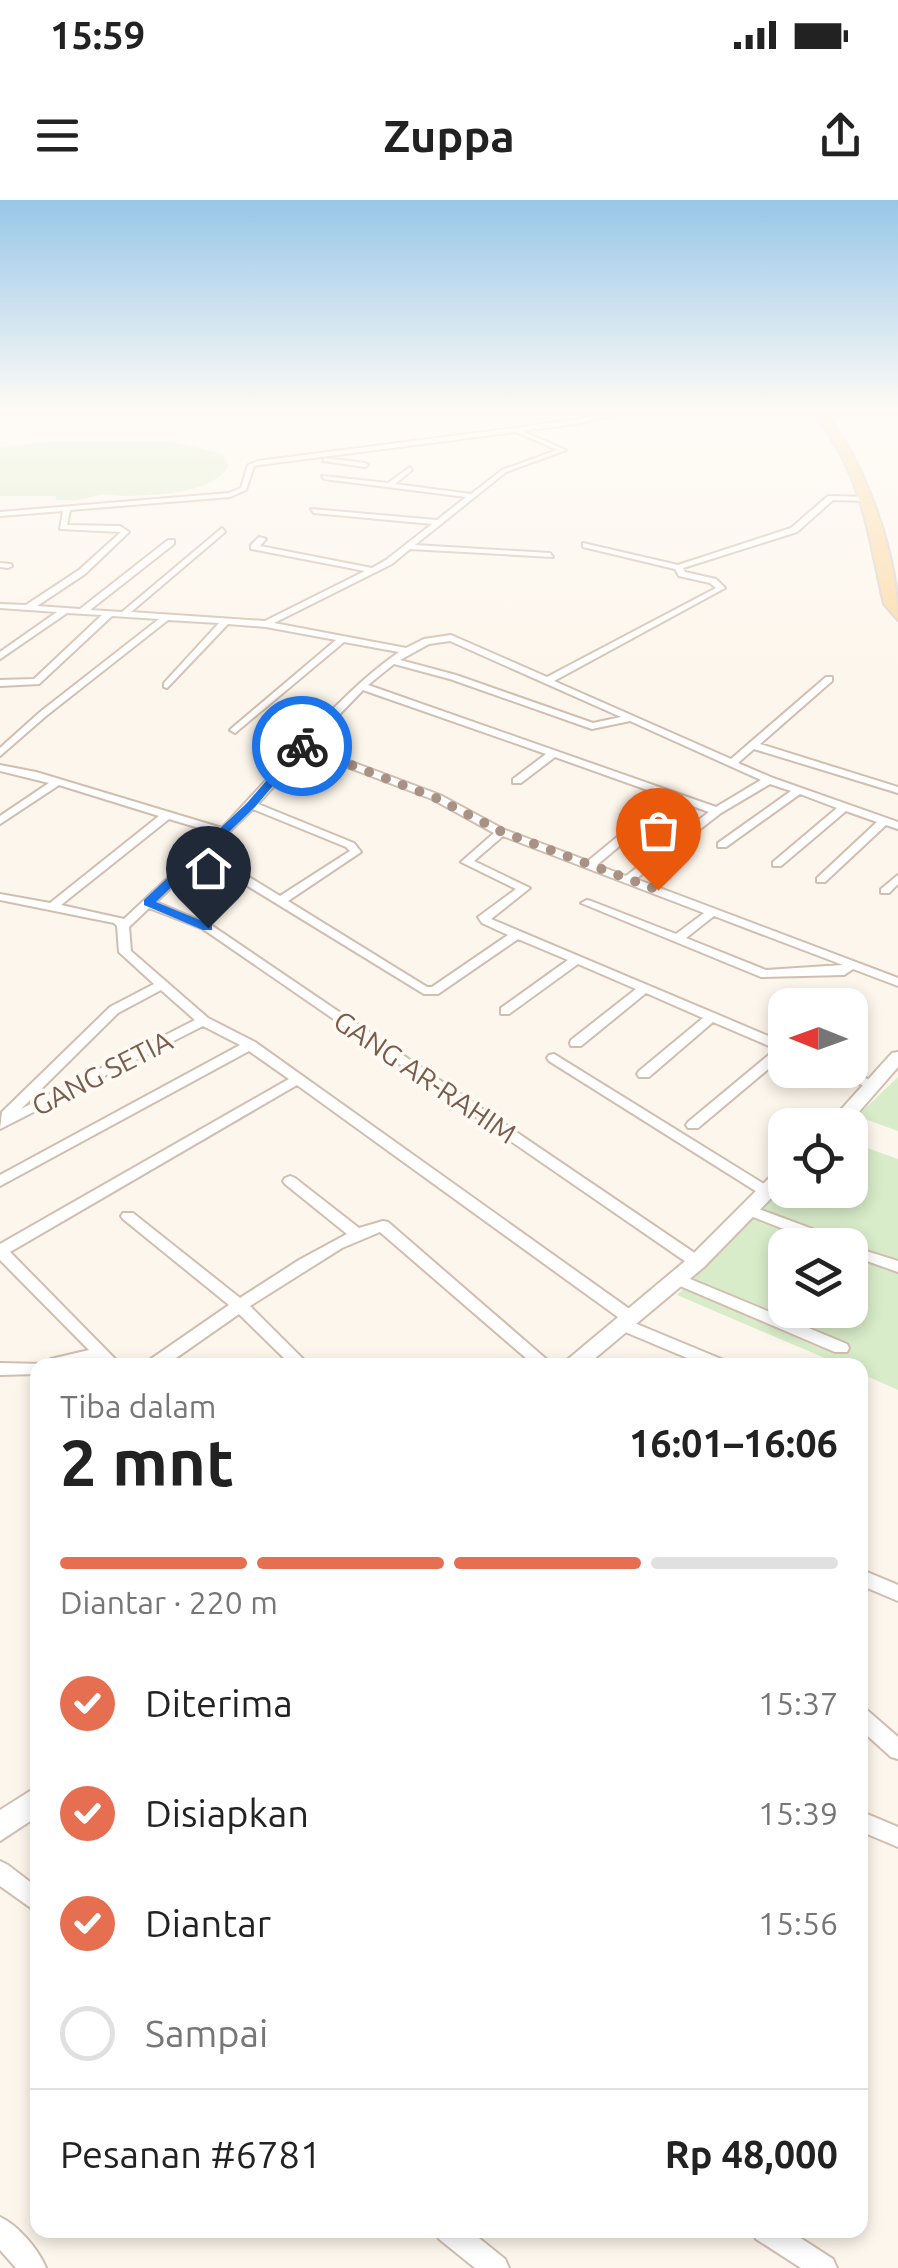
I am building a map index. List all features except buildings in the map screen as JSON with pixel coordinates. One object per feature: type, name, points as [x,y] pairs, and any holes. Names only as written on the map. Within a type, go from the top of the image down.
[{"type":"main road","points":[[869,504],[891,604],[898,616]]},
{"type":"street","points":[[0,514],[131,504]]},
{"type":"street","points":[[266,624],[372,570],[465,504]]},
{"type":"street","points":[[586,545],[678,567],[794,530],[825,504]]},
{"type":"street","points":[[28,608],[82,572],[125,532],[120,528],[63,527],[67,509]]},
{"type":"street","points":[[314,511],[441,523]]},
{"type":"street","points":[[125,613],[222,530]]},
{"type":"street","points":[[262,539],[254,548],[372,570]]},
{"type":"street","points":[[80,613],[171,542]]},
{"type":"street","points":[[409,547],[550,555]]},
{"type":"street","points":[[547,680],[721,588],[712,580],[682,574],[678,567]]},
{"type":"street","points":[[0,606],[266,624],[406,652]]},
{"type":"street","points":[[0,656],[64,612]]},
{"type":"street","points":[[0,682],[36,682],[110,613]]},
{"type":"street","points":[[0,753],[43,714],[168,616]]},
{"type":"street","points":[[167,685],[227,620]]},
{"type":"street","points":[[123,926],[251,805],[301,746],[364,687],[392,661],[432,638],[451,638],[768,780],[898,826]]},
{"type":"street","points":[[236,730],[342,639]]},
{"type":"street","points":[[392,661],[453,677],[592,726],[626,719]]},
{"type":"street","points":[[731,764],[828,679]]},
{"type":"street","points":[[364,687],[717,811]]},
{"type":"street","points":[[752,745],[898,790]]},
{"type":"street","points":[[301,746],[436,798],[502,832],[898,982]]},
{"type":"street","points":[[518,781],[554,753]]},
{"type":"street","points":[[0,768],[222,830]]},
{"type":"street","points":[[630,879],[717,811],[768,780]]},
{"type":"street","points":[[0,821],[57,782]]},
{"type":"street","points":[[722,845],[798,790]]},
{"type":"street","points":[[251,805],[350,845],[356,852],[281,901]]},
{"type":"street","points":[[776,864],[844,807]]},
{"type":"street","points":[[52,907],[167,815]]},
{"type":"street","points":[[821,880],[883,822]]},
{"type":"street","points":[[590,865],[632,830]]},
{"type":"street","points":[[502,832],[468,862],[524,888],[484,917],[768,1041]]},
{"type":"street","points":[[200,852],[427,991],[517,934]]},
{"type":"street","points":[[885,891],[898,878]]},
{"type":"street","points":[[0,897],[118,920],[123,926],[126,952],[203,1020],[298,1078],[627,1321],[705,1358]]},
{"type":"street","name":"GANG AR-RAHIM","points":[[148,903],[208,928],[697,1262]]},
{"type":"street","points":[[587,904],[765,974],[844,971],[852,964]]},
{"type":"street","points":[[678,939],[714,911]]},
{"type":"street","points":[[505,1011],[577,959]]},
{"type":"street","points":[[0,1124],[114,1010],[164,984]]},
{"type":"street","points":[[576,1043],[645,988]]},
{"type":"street","points":[[644,1074],[712,1017]]},
{"type":"street","name":"GANG SETIA","points":[[0,1124],[203,1020]]},
{"type":"street","points":[[0,1181],[250,1046]]},
{"type":"street","points":[[854,1108],[898,1057]]},
{"type":"street","points":[[554,1058],[766,1192],[697,1262],[581,1358]]},
{"type":"street","points":[[693,1125],[768,1062]]},
{"type":"street","points":[[107,1358],[0,1251],[298,1078]]},
{"type":"street","points":[[290,1181],[357,1234]]},
{"type":"street","points":[[748,1210],[795,1228]]},
{"type":"street","points":[[128,1216],[240,1306],[293,1358]]},
{"type":"street","points":[[164,1358],[357,1234],[383,1226],[536,1358]]},
{"type":"street","points":[[868,1256],[898,1267]]},
{"type":"street","points":[[678,1279],[841,1348]]},
{"type":"street","points":[[0,1370],[30,1368]]},
{"type":"street","points":[[868,1581],[898,1593]]},
{"type":"street","points":[[868,1723],[898,1750]]},
{"type":"street","points":[[0,1827],[30,1805]]},
{"type":"street","points":[[868,1824],[898,1838]]},
{"type":"street","points":[[0,1872],[30,1896]]},
{"type":"street","points":[[0,2230],[32,2268]]},
{"type":"street","points":[[458,2238],[496,2268]]},
{"type":"street","points":[[777,2238],[824,2268]]},
{"type":"green space","points":[[898,1077],[898,1131],[868,1120],[865,1108]]},
{"type":"green space","points":[[868,1148],[898,1159],[898,1390],[868,1377],[868,1358],[825,1358],[677,1295],[768,1204],[768,1208],[868,1208]]},
{"type":"way so far","points":[[302,746],[376,772],[502,832],[658,890]]},
{"type":"route","points":[[208,928],[148,903],[251,805],[302,746]]}]
